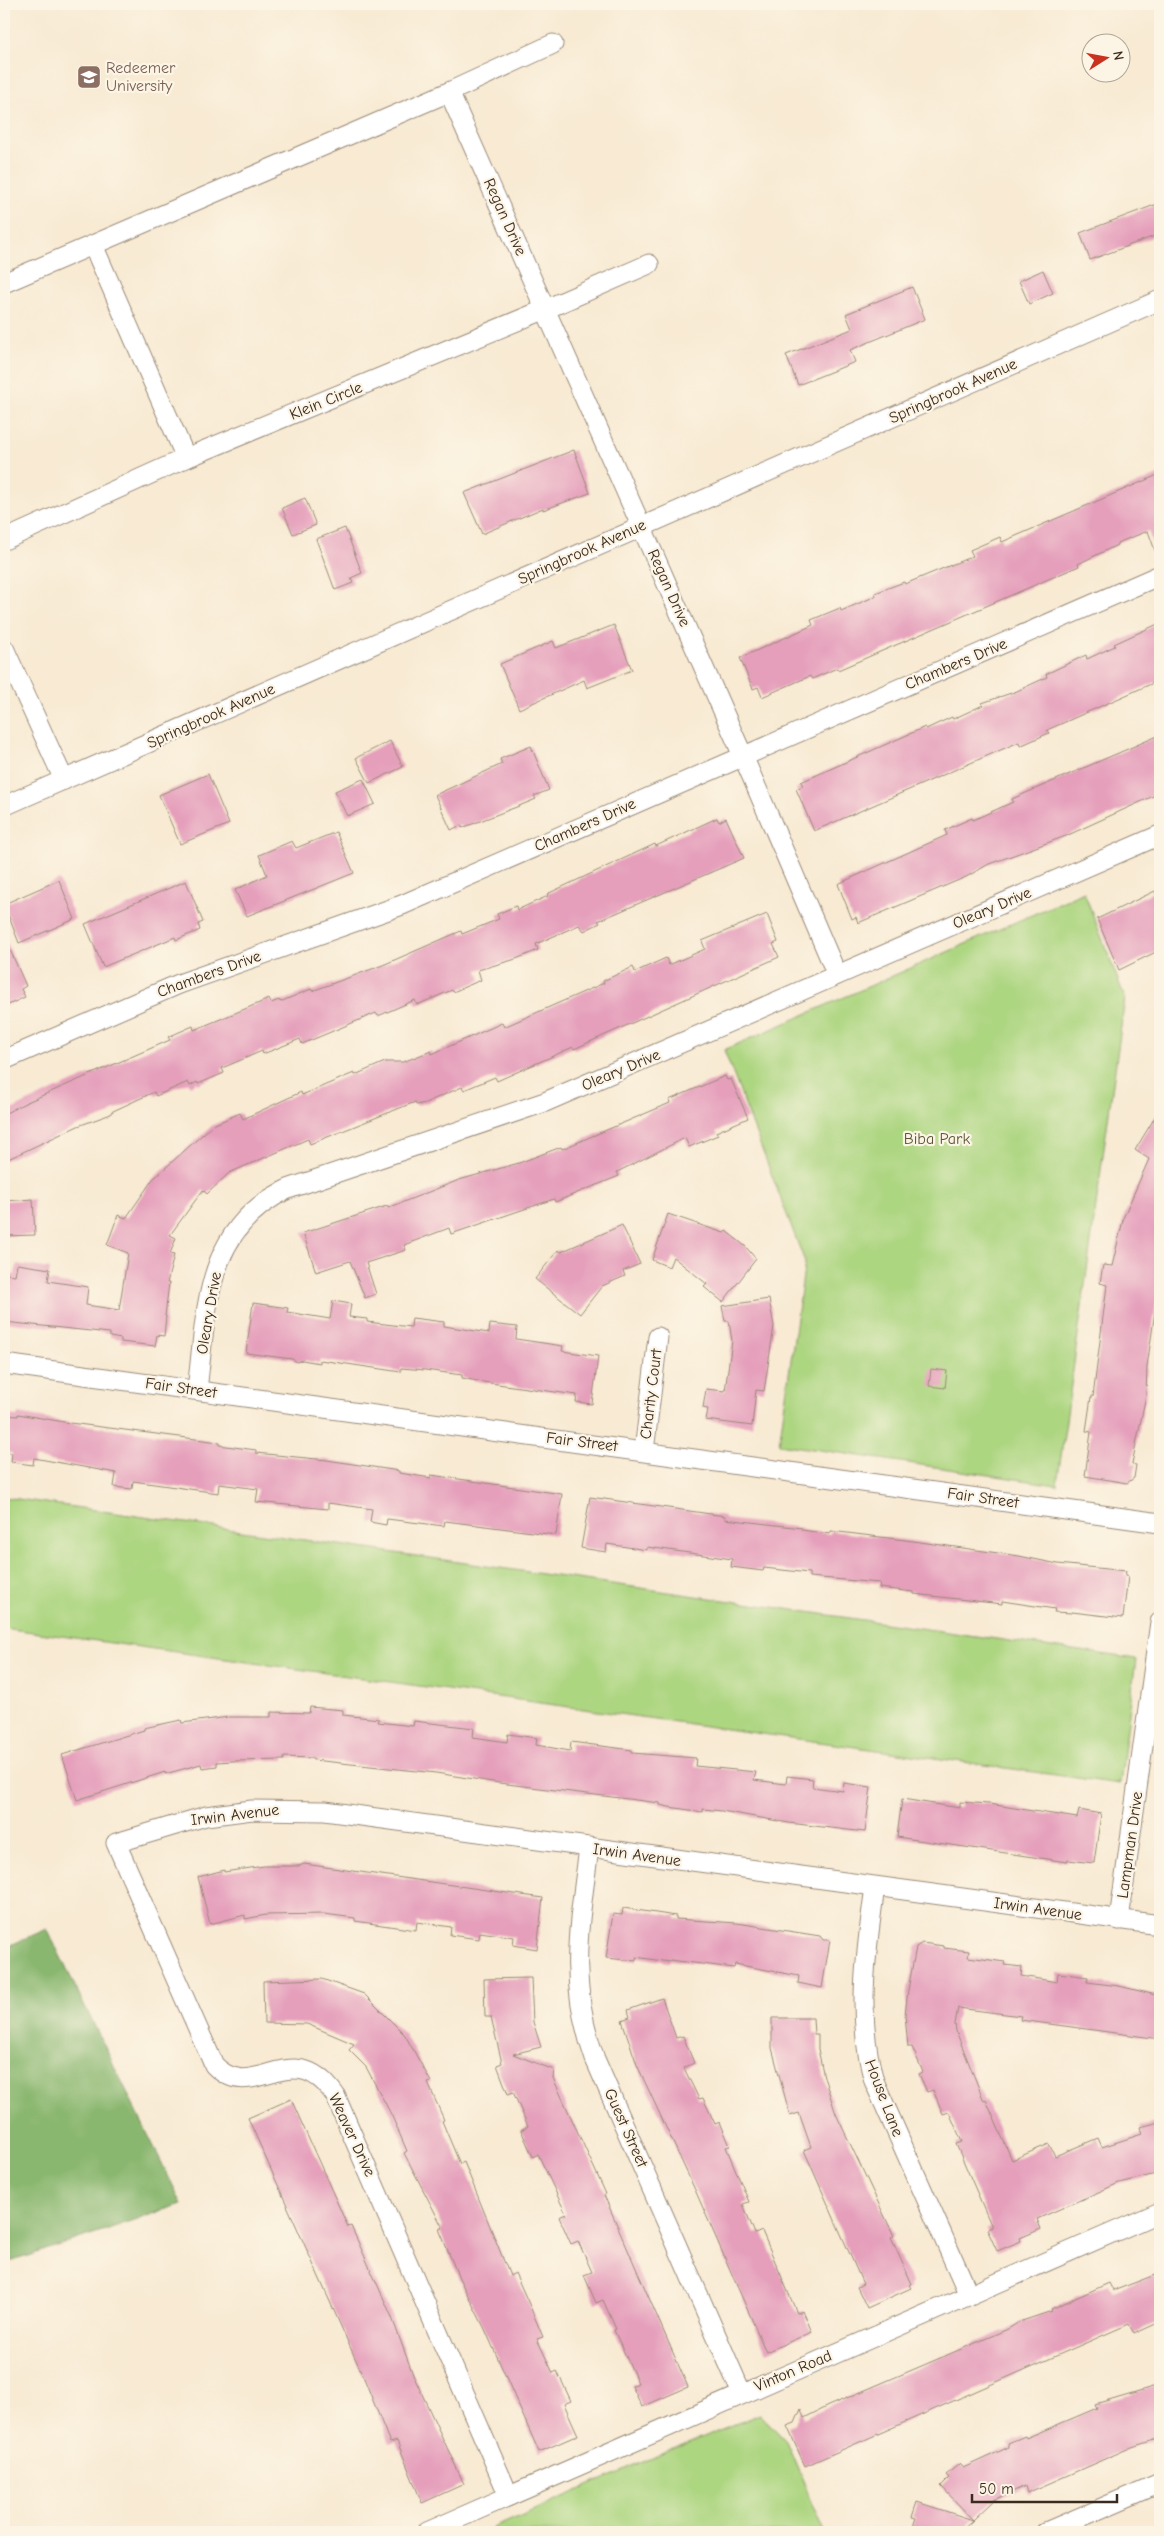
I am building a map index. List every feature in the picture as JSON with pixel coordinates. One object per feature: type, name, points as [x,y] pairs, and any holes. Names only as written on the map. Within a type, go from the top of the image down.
[{"type":"street","points":[[4,283],[449,92],[554,44]]},
{"type":"street","name":"Regan Drive","points":[[449,92],[642,526],[837,975]]},
{"type":"street","points":[[93,245],[186,458]]},
{"type":"street","name":"Klein Circle","points":[[4,540],[186,458],[546,310],[649,264]]},
{"type":"street","name":"Springbrook Avenue","points":[[4,806],[1160,300]]},
{"type":"street","name":"Chambers Drive","points":[[4,1060],[179,984],[402,905],[1160,575]]},
{"type":"street","points":[[4,648],[64,780]]},
{"type":"street","name":"Oleary Drive","points":[[196,1390],[212,1279],[218,1261],[243,1221],[269,1198],[288,1189],[545,1102],[1160,835]]},
{"type":"street","name":"Charity Court","points":[[644,1450],[658,1337]]},
{"type":"street","name":"Fair Street","points":[[4,1364],[1160,1522]]},
{"type":"street","name":"Lampman Drive","points":[[1119,1920],[1160,1622]]},
{"type":"street","name":"Irwin Avenue","points":[[116,1843],[206,1816],[252,1810],[303,1809],[348,1813],[589,1848],[1160,1925]]},
{"type":"street","name":"Weaver Drive","points":[[116,1843],[214,2065],[229,2076],[248,2080],[279,2070],[300,2069],[323,2080],[336,2095],[509,2496]]},
{"type":"street","name":"Guest Street","points":[[589,1848],[576,1949],[576,1974],[582,2017],[595,2059],[742,2394]]},
{"type":"street","name":"House Lane","points":[[875,1887],[863,2004],[866,2052],[874,2081],[969,2295]]},
{"type":"street","name":"Vinton Road","points":[[427,2532],[1160,2212]]},
{"type":"street","points":[[1046,2532],[1160,2483]]},
{"type":"green space","name":"Biba Park","points":[[1084,892],[1125,998],[1057,1485],[779,1444],[805,1262],[724,1050]]},
{"type":"green space","points":[[4,1497],[1136,1659],[1120,1784],[4,1628]]},
{"type":"green space","points":[[47,1929],[182,2204],[4,2264],[4,1948]]},
{"type":"green space","points":[[760,2414],[786,2441],[825,2532],[484,2532],[675,2448]]},
{"type":"building","points":[[1160,203],[1160,234],[1090,260],[1080,233]]},
{"type":"building","points":[[1043,270],[1053,293],[1029,304],[1019,281]]},
{"type":"building","points":[[912,287],[925,319],[850,350],[855,362],[798,385],[786,355],[852,329],[846,314]]},
{"type":"building","points":[[574,450],[590,493],[543,510],[543,508],[482,534],[464,493]]},
{"type":"building","points":[[1160,474],[1160,559],[1158,559],[1148,531],[1117,543],[1117,545],[1078,564],[1079,566],[838,670],[837,668],[812,679],[810,676],[762,697],[758,687],[753,689],[740,658],[813,625],[811,620],[840,608],[841,611],[876,596],[875,593],[904,582],[905,584],[973,556],[970,550],[1000,537],[1002,542]]},
{"type":"building","points":[[305,498],[316,525],[293,534],[282,508]]},
{"type":"building","points":[[345,528],[362,573],[351,578],[353,583],[335,590],[316,539]]},
{"type":"building","points":[[1160,623],[1160,680],[1047,730],[1049,733],[1020,746],[1019,742],[814,831],[796,789],[803,786],[801,782],[925,727],[926,729],[952,717],[953,719],[983,705],[982,703],[1017,691],[1047,677],[1046,674],[1086,655],[1087,659],[1115,646],[1114,644]]},
{"type":"building","points":[[614,625],[632,670],[587,688],[584,680],[519,709],[500,664],[553,641],[556,648]]},
{"type":"building","points":[[1160,735],[1160,793],[1066,836],[989,864],[966,877],[858,923],[856,917],[852,919],[838,884],[947,835],[945,830],[972,818],[973,820],[1013,802],[1012,799]]},
{"type":"building","points":[[390,741],[403,767],[369,783],[356,758]]},
{"type":"building","points":[[531,746],[549,790],[534,796],[536,799],[519,806],[462,828],[461,825],[451,830],[435,795],[502,764],[500,759]]},
{"type":"building","points":[[208,774],[229,824],[180,844],[159,795]]},
{"type":"building","points":[[363,779],[375,804],[347,816],[335,791]]},
{"type":"building","points":[[717,818],[719,822],[726,818],[744,858],[598,921],[600,923],[584,931],[579,925],[536,944],[538,950],[516,959],[478,970],[481,980],[453,992],[452,990],[417,1005],[415,1000],[378,1016],[376,1013],[302,1044],[300,1039],[263,1054],[262,1051],[222,1068],[224,1073],[190,1086],[188,1082],[156,1096],[154,1092],[111,1112],[111,1114],[78,1126],[4,1161],[4,1114],[25,1103],[170,1040],[168,1037],[193,1026],[194,1030],[269,999],[271,1003],[279,1000],[280,1002],[311,989],[312,991],[383,965],[461,931],[462,934],[499,919],[497,914],[516,906],[517,910],[655,844],[656,846]]},
{"type":"building","points":[[336,832],[354,873],[247,916],[235,890],[267,875],[259,855],[292,841],[296,848]]},
{"type":"building","points":[[59,880],[75,919],[19,943],[4,904]]},
{"type":"building","points":[[186,881],[203,922],[198,924],[200,930],[176,940],[175,937],[103,967],[85,924]]},
{"type":"building","points":[[1155,891],[1156,894],[1160,893],[1160,950],[1119,970],[1097,919]]},
{"type":"building","points":[[767,914],[778,942],[773,944],[779,957],[574,1049],[573,1047],[497,1081],[495,1077],[464,1090],[462,1087],[425,1103],[416,1105],[415,1102],[310,1144],[308,1139],[229,1173],[207,1194],[203,1190],[170,1235],[176,1238],[170,1254],[174,1255],[167,1283],[169,1283],[164,1336],[157,1335],[155,1346],[121,1342],[121,1339],[110,1337],[110,1333],[4,1322],[4,1274],[15,1275],[17,1264],[50,1269],[48,1281],[88,1287],[86,1305],[119,1310],[128,1253],[107,1245],[118,1215],[126,1218],[153,1179],[213,1125],[240,1113],[243,1119],[301,1092],[302,1095],[385,1062],[403,1062],[431,1051],[432,1054],[502,1023],[504,1027],[604,983],[603,981],[633,967],[635,972],[666,958],[669,965],[705,949],[702,941]]},
{"type":"building","points":[[4,936],[26,986],[21,989],[25,997],[4,1007]]},
{"type":"building","points":[[725,1076],[727,1080],[731,1079],[748,1118],[716,1132],[718,1135],[689,1147],[685,1138],[617,1172],[619,1176],[555,1202],[554,1199],[451,1234],[449,1228],[404,1245],[406,1250],[366,1263],[376,1294],[365,1298],[350,1261],[316,1272],[303,1233],[387,1206],[388,1208],[459,1180],[519,1163],[561,1147],[562,1149],[670,1103],[669,1100]]},
{"type":"building","points":[[1160,1109],[1160,1292],[1158,1291],[1147,1366],[1146,1395],[1132,1464],[1136,1465],[1134,1478],[1127,1483],[1085,1476],[1091,1432],[1086,1431],[1091,1397],[1093,1397],[1107,1285],[1100,1283],[1103,1265],[1112,1266],[1124,1216],[1149,1159],[1135,1150]]},
{"type":"building","points":[[33,1199],[35,1235],[4,1236],[4,1201]]},
{"type":"building","points":[[668,1214],[724,1233],[726,1231],[745,1246],[756,1259],[723,1302],[704,1287],[707,1284],[673,1257],[669,1267],[652,1260]]},
{"type":"building","points":[[622,1225],[640,1264],[623,1271],[625,1276],[602,1286],[580,1314],[535,1279],[558,1250],[561,1252]]},
{"type":"building","points":[[769,1299],[774,1326],[764,1391],[756,1390],[752,1426],[706,1420],[708,1409],[703,1408],[706,1389],[725,1391],[732,1341],[729,1321],[725,1321],[722,1306]]},
{"type":"building","points":[[333,1301],[351,1304],[349,1317],[367,1319],[367,1322],[411,1327],[412,1318],[444,1322],[444,1326],[489,1333],[490,1324],[517,1327],[516,1339],[563,1346],[562,1351],[598,1356],[592,1404],[576,1402],[577,1395],[483,1382],[462,1378],[462,1375],[401,1368],[401,1372],[320,1360],[320,1363],[302,1360],[297,1362],[292,1359],[246,1353],[253,1303],[288,1308],[287,1312],[330,1319]]},
{"type":"building","points":[[931,1369],[947,1371],[945,1388],[929,1386]]},
{"type":"building","points":[[18,1414],[70,1423],[219,1442],[219,1445],[256,1450],[256,1453],[327,1460],[431,1478],[431,1475],[562,1494],[556,1535],[445,1521],[444,1526],[387,1519],[386,1525],[370,1522],[372,1509],[328,1503],[328,1509],[256,1502],[258,1489],[219,1484],[218,1493],[133,1481],[132,1489],[114,1487],[116,1473],[34,1458],[33,1465],[11,1462],[12,1453],[4,1452],[4,1415],[18,1416]]},
{"type":"building","points":[[590,1497],[725,1516],[725,1519],[802,1528],[802,1530],[830,1534],[831,1531],[913,1541],[1019,1556],[1058,1564],[1126,1571],[1125,1576],[1128,1576],[1123,1618],[1072,1612],[1054,1612],[1055,1609],[1002,1601],[1002,1604],[914,1594],[914,1592],[879,1588],[880,1583],[809,1577],[809,1573],[764,1568],[763,1571],[731,1567],[732,1559],[647,1547],[647,1550],[607,1544],[606,1552],[581,1548]]},
{"type":"building","points":[[310,1707],[343,1710],[343,1715],[379,1719],[378,1722],[413,1726],[414,1721],[474,1728],[473,1737],[507,1742],[508,1734],[537,1738],[536,1745],[570,1751],[571,1742],[632,1750],[632,1753],[696,1758],[695,1766],[756,1772],[754,1780],[786,1784],[787,1776],[813,1779],[812,1787],[843,1791],[844,1783],[871,1787],[865,1832],[789,1823],[722,1811],[703,1809],[703,1812],[669,1807],[660,1805],[660,1803],[499,1783],[436,1773],[313,1760],[313,1758],[284,1757],[284,1760],[217,1762],[217,1766],[202,1768],[201,1764],[165,1774],[165,1772],[77,1800],[62,1755],[144,1730],[144,1728],[181,1720],[182,1723],[229,1717],[271,1717],[271,1712],[309,1713]]},
{"type":"building","points":[[902,1799],[960,1808],[960,1802],[989,1804],[1077,1818],[1079,1810],[1101,1814],[1094,1863],[1068,1860],[1067,1862],[897,1837]]},
{"type":"building","points":[[304,1864],[543,1898],[537,1949],[513,1945],[514,1937],[480,1932],[479,1939],[450,1935],[451,1927],[417,1922],[416,1930],[355,1921],[355,1918],[324,1914],[266,1915],[245,1919],[245,1915],[210,1924],[198,1877],[224,1870],[224,1872],[264,1866],[299,1866]]},
{"type":"building","points":[[623,1908],[676,1916],[676,1919],[737,1923],[820,1936],[823,1940],[830,1940],[822,1988],[798,1983],[799,1976],[735,1964],[734,1968],[636,1957],[636,1961],[606,1958],[613,1914],[622,1915]]},
{"type":"building","points":[[922,1943],[969,1951],[968,1957],[1005,1962],[1004,1965],[1022,1967],[1021,1976],[1057,1982],[1058,1973],[1088,1977],[1087,1982],[1119,1986],[1160,1996],[1160,2039],[1020,2020],[1021,2016],[958,2008],[955,2024],[956,2031],[984,2101],[986,2100],[1012,2160],[1049,2144],[1055,2156],[1098,2138],[1102,2147],[1142,2134],[1140,2127],[1160,2122],[1160,2173],[1119,2183],[1037,2219],[1041,2229],[1020,2238],[1021,2241],[997,2251],[987,2229],[992,2227],[956,2144],[962,2142],[949,2112],[943,2114],[933,2090],[927,2092],[919,2074],[923,2072],[912,2047],[908,2047],[905,2015],[908,1990],[916,1947]]},
{"type":"building","points":[[531,1978],[533,2022],[541,2047],[513,2054],[554,2070],[553,2078],[606,2194],[604,2195],[688,2387],[642,2407],[632,2386],[638,2383],[614,2330],[616,2329],[603,2300],[596,2303],[584,2275],[592,2272],[578,2241],[571,2244],[559,2217],[566,2214],[538,2154],[533,2157],[521,2130],[528,2126],[513,2092],[508,2094],[497,2065],[502,2063],[491,2017],[485,2017],[484,1979]]},
{"type":"building","points":[[322,1979],[364,1994],[405,2035],[431,2082],[428,2083],[444,2120],[442,2121],[460,2164],[464,2162],[510,2276],[515,2273],[529,2304],[543,2337],[537,2339],[553,2373],[557,2371],[571,2401],[564,2404],[578,2435],[539,2452],[484,2327],[459,2278],[439,2229],[443,2228],[404,2153],[407,2151],[391,2114],[366,2067],[349,2050],[354,2044],[307,2024],[264,2023],[263,1981]]},
{"type":"building","points":[[662,1998],[676,2038],[683,2036],[694,2063],[684,2068],[699,2099],[703,2098],[715,2124],[720,2122],[730,2146],[726,2147],[749,2202],[743,2204],[755,2234],[762,2231],[797,2313],[803,2311],[812,2332],[766,2352],[696,2192],[637,2065],[622,2020],[630,2017],[628,2010]]},
{"type":"building","points":[[772,2018],[813,2018],[814,2034],[818,2034],[818,2049],[824,2077],[836,2114],[894,2236],[891,2238],[912,2284],[909,2285],[911,2288],[867,2308],[857,2287],[863,2284],[804,2150],[811,2147],[799,2113],[790,2116],[772,2048]]},
{"type":"building","points":[[291,2099],[348,2227],[351,2226],[391,2315],[414,2377],[464,2484],[422,2503],[397,2441],[390,2443],[364,2378],[248,2118]]},
{"type":"building","points":[[1160,2273],[1160,2322],[1134,2334],[1129,2324],[805,2466],[787,2426],[795,2423],[801,2409],[804,2418],[1008,2329],[1019,2322],[1052,2311],[1051,2309],[1109,2283],[1113,2291]]},
{"type":"building","points":[[1156,2386],[1160,2399],[1160,2438],[1132,2447],[1027,2493],[1025,2486],[994,2500],[973,2520],[941,2486],[949,2478],[946,2475],[959,2464],[963,2468],[1009,2447],[1008,2443],[1025,2436],[1026,2438],[1097,2408],[1095,2404]]},
{"type":"building","points":[[917,2502],[973,2520],[960,2532],[921,2532],[912,2529],[916,2518],[912,2517]]},
{"type":"place","name":"Redeemer University","points":[[89,77]]}]
